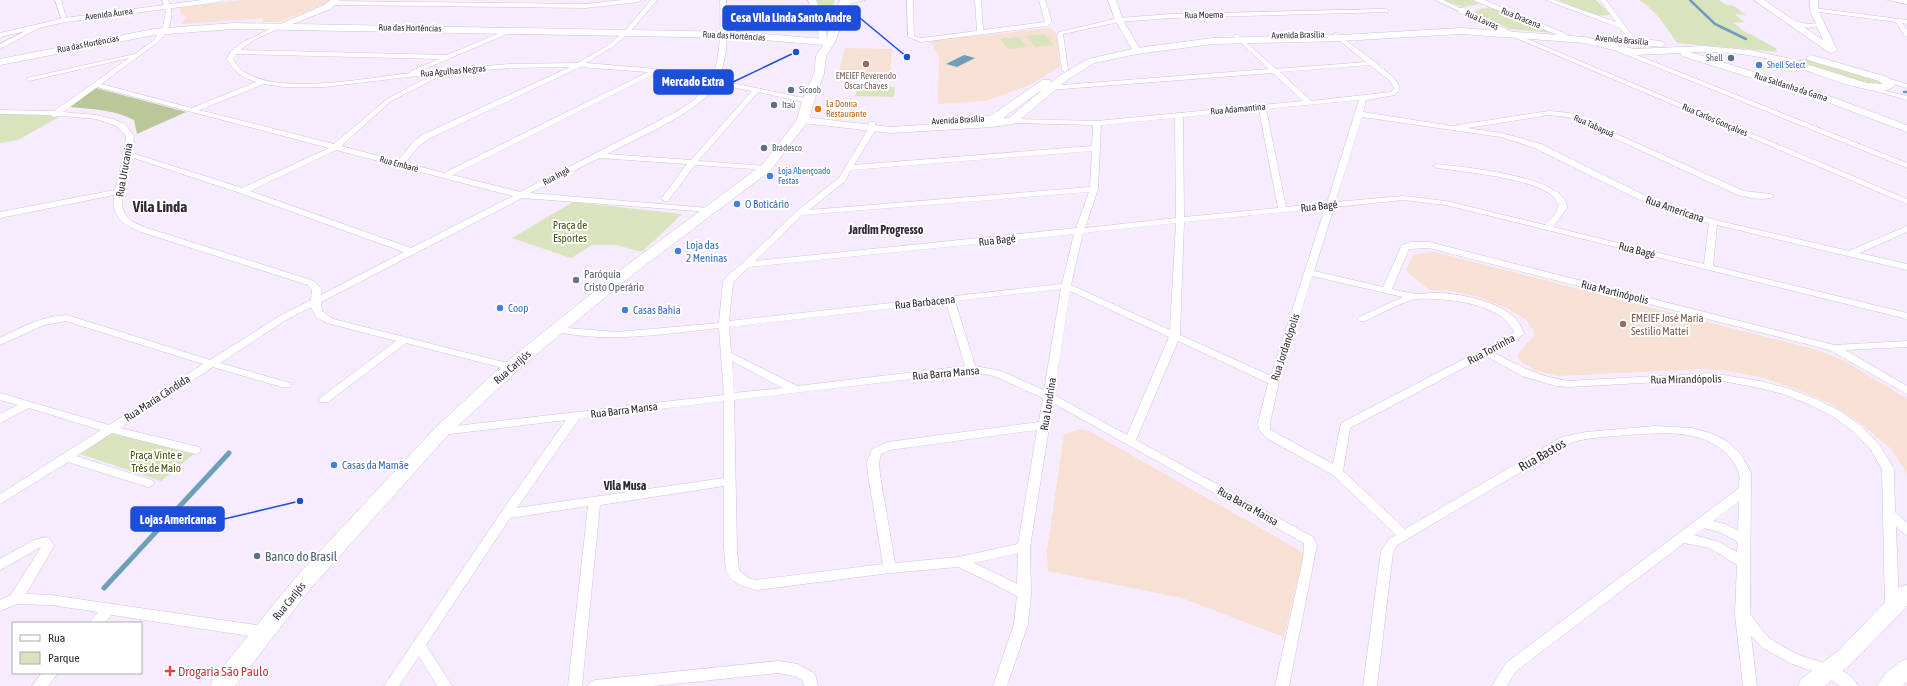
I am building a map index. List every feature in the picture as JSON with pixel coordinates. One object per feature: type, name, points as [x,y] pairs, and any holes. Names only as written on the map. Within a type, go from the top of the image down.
[{"type":"main road","points":[[1758,0],[1832,52]]},
{"type":"main road","points":[[1814,0],[1814,10],[1832,52],[1838,62],[1848,68]]},
{"type":"main road","name":"Rua Carijós","points":[[222,686],[263,632],[304,582],[442,431],[511,367],[557,329],[631,269],[766,168],[780,152],[804,117],[808,101],[819,74],[826,67],[830,50],[827,42],[845,1]]},
{"type":"main road","name":"Rua das Hortências","points":[[0,62],[114,38],[167,30],[222,26],[724,35],[827,42]]},
{"type":"main road","name":"Avenida Brasília","points":[[1506,31],[1524,36],[1585,40],[1644,53],[1704,49],[1805,60]]},
{"type":"main road","name":"Avenida Brasília","points":[[872,126],[995,118],[1036,89],[1090,62],[1136,50],[1239,38],[1506,31],[1744,50],[1805,60]]},
{"type":"main road","points":[[1616,48],[1612,45],[1614,43],[1635,42]]},
{"type":"main road","name":"Rua Saldanha da Gama","points":[[1635,42],[1706,60],[1825,98],[1907,129]]},
{"type":"main road","points":[[1704,49],[1699,52],[1706,60]]},
{"type":"main road","points":[[1805,60],[1825,59],[1832,52]]},
{"type":"main road","points":[[1805,60],[1848,68],[1883,79],[1889,84],[1889,86],[1883,88],[1866,86],[1805,60]]},
{"type":"main road","name":"Avenida Brasília","points":[[804,117],[891,130],[982,125],[1012,121],[1053,88],[1064,74]]},
{"type":"main road","points":[[1810,686],[1844,658],[1907,593]]},
{"type":"main road","points":[[1888,686],[1907,668]]},
{"type":"street","points":[[58,0],[65,20]]},
{"type":"street","name":"Avenida Áurea","points":[[0,35],[65,20],[166,3],[220,0]]},
{"type":"street","points":[[233,52],[242,45],[280,26],[335,1],[586,6],[638,0]]},
{"type":"street","points":[[400,164],[415,145],[425,137],[580,65],[610,46],[626,33],[654,0]]},
{"type":"street","name":"Rua Ingá","points":[[316,299],[676,114],[699,99],[714,82],[724,35],[723,0]]},
{"type":"street","name":"Rua Carijós","points":[[812,0],[827,42]]},
{"type":"street","points":[[845,1],[862,0]]},
{"type":"street","points":[[910,0],[911,38],[914,39],[980,33],[1049,23],[1042,0]]},
{"type":"street","points":[[978,0],[980,33]]},
{"type":"street","points":[[1112,0],[1119,20],[1136,50]]},
{"type":"street","name":"Rua Lavras","points":[[1438,0],[1506,31]]},
{"type":"street","name":"Rua Dracena","points":[[1477,0],[1565,35]]},
{"type":"street","points":[[1549,0],[1624,27]]},
{"type":"street","points":[[1603,0],[1635,42]]},
{"type":"street","points":[[1893,0],[1907,2]]},
{"type":"street","points":[[54,114],[156,42],[167,30],[166,3]]},
{"type":"street","name":"Rua Lavras","points":[[1461,10],[1490,5]]},
{"type":"street","points":[[1814,10],[1907,22]]},
{"type":"street","name":"Rua Moema","points":[[1064,74],[1061,33],[1119,20],[1171,16],[1386,11]]},
{"type":"street","points":[[1595,17],[1618,19]]},
{"type":"street","points":[[1898,21],[1907,35]]},
{"type":"street","points":[[1789,22],[1808,26],[1821,26]]},
{"type":"street","points":[[0,47],[39,26]]},
{"type":"street","points":[[406,75],[509,31]]},
{"type":"street","name":"Rua Adamantina","points":[[995,118],[1012,121],[1097,123],[1393,94],[1397,88],[1393,80],[1338,36]]},
{"type":"street","name":"Rua Carlos Gonçalves","points":[[1524,36],[1907,202]]},
{"type":"street","points":[[1239,38],[1308,102]]},
{"type":"street","points":[[1616,48],[1907,166]]},
{"type":"street","points":[[233,52],[447,57]]},
{"type":"street","name":"Rua Agulhas Negras","points":[[233,52],[230,59],[232,66],[237,72],[262,82],[324,85],[446,71],[485,68],[580,65],[656,72],[757,90],[808,101]]},
{"type":"street","points":[[29,80],[139,54]]},
{"type":"street","points":[[1036,89],[1373,63]]},
{"type":"street","points":[[242,191],[334,148],[389,100],[446,71]]},
{"type":"street","points":[[444,176],[656,72]]},
{"type":"street","points":[[1064,74],[1070,86]]},
{"type":"street","points":[[1883,79],[1907,86]]},
{"type":"street","points":[[192,110],[262,82]]},
{"type":"street","name":"Rua Embaré","points":[[96,85],[334,148],[520,195],[708,210]]},
{"type":"street","points":[[1866,86],[1907,98]]},
{"type":"street","points":[[665,199],[693,162],[757,90]]},
{"type":"street","name":"Rua Jordanópolis","points":[[1363,98],[1360,114],[1329,205],[1274,382],[1264,423],[1266,430],[1272,436],[1337,472],[1404,535]]},
{"type":"street","points":[[1262,107],[1283,210]]},
{"type":"street","name":"Rua Urucania","points":[[0,112],[54,114],[100,118],[121,124],[130,136],[128,154],[119,192],[118,206],[120,214],[126,221],[144,230],[311,283],[317,289],[316,299]]},
{"type":"street","name":"Rua Tabapuã","points":[[1360,114],[1452,128],[1549,113],[1569,115],[1741,193],[1770,196]]},
{"type":"street","points":[[1130,440],[1175,336],[1180,221],[1179,114]]},
{"type":"street","name":"Rua Londrina","points":[[1000,686],[1021,624],[1024,594],[1024,547],[1045,425],[1066,286],[1079,232],[1094,189],[1097,123]]},
{"type":"street","points":[[872,126],[842,179],[800,213],[746,265],[731,276],[728,282],[724,325],[729,396],[731,550],[733,572],[744,582],[757,586],[890,568],[959,562],[1024,547]]},
{"type":"street","name":"Rua Americana","points":[[1452,128],[1502,135],[1538,146],[1653,203],[1713,222],[1907,267]]},
{"type":"street","points":[[849,168],[1096,148]]},
{"type":"street","points":[[128,154],[242,191],[410,251]]},
{"type":"street","points":[[596,155],[766,168]]},
{"type":"street","points":[[1437,166],[1516,178],[1549,191],[1564,204],[1563,209],[1547,228]]},
{"type":"street","points":[[800,213],[1094,189]]},
{"type":"street","points":[[0,215],[119,192]]},
{"type":"street","name":"Rua Bagé","points":[[746,265],[1079,232],[1329,205],[1415,198],[1446,203],[1907,316]]},
{"type":"street","points":[[1708,268],[1713,222]]},
{"type":"street","points":[[1850,254],[1907,229]]},
{"type":"street","name":"Rua Martinópolis","points":[[1387,290],[1405,247],[1410,245],[1429,245],[1834,348],[1907,391]]},
{"type":"street","name":"Rua Torrinha","points":[[1308,272],[1414,296],[1444,295],[1466,299],[1511,318],[1517,323],[1519,329],[1519,334],[1487,352],[1345,426],[1337,472]]},
{"type":"street","points":[[1066,286],[1274,382]]},
{"type":"street","name":"Rua Barbacena","points":[[557,329],[582,334],[610,335],[724,325],[1066,286]]},
{"type":"street","points":[[1362,319],[1414,296]]},
{"type":"street","points":[[316,299],[315,308],[322,318],[348,326],[511,367]]},
{"type":"street","name":"Rua Maria Cândida","points":[[0,500],[210,364],[316,299]]},
{"type":"street","points":[[950,300],[971,369]]},
{"type":"street","name":"Rua Bagé","points":[[1882,311],[1907,321]]},
{"type":"street","points":[[0,342],[43,321],[57,318],[67,318],[210,364],[286,385]]},
{"type":"street","points":[[324,400],[404,340]]},
{"type":"street","points":[[1834,348],[1907,343]]},
{"type":"street","name":"Rua Mirandópolis","points":[[1487,352],[1522,373],[1534,378],[1568,384],[1710,376],[1750,381],[1797,396],[1838,416],[1875,446],[1888,469],[1892,607]]},
{"type":"street","points":[[726,354],[794,389]]},
{"type":"street","name":"Rua Barra Mansa","points":[[442,431],[575,416],[729,396],[971,369],[990,370],[1049,398],[1130,440],[1309,540],[1311,550],[1310,559],[1282,686]]},
{"type":"street","points":[[0,396],[110,429],[195,450]]},
{"type":"street","points":[[0,419],[26,405]]},
{"type":"street","points":[[391,686],[506,514],[575,416]]},
{"type":"street","points":[[890,568],[874,474],[873,462],[876,452],[888,446],[1045,425]]},
{"type":"street","name":"Rua Bastos","points":[[1370,686],[1387,551],[1393,542],[1566,440],[1584,436],[1681,429],[1699,433],[1730,449],[1740,461],[1745,473],[1742,614],[1744,644],[1750,686]]},
{"type":"street","points":[[66,457],[148,483]]},
{"type":"street","points":[[506,514],[730,481]]},
{"type":"street","points":[[1499,686],[1511,667],[1745,490]]},
{"type":"street","points":[[575,686],[594,502]]},
{"type":"street","points":[[1890,514],[1907,530]]},
{"type":"street","points":[[1703,522],[1724,528],[1744,540]]},
{"type":"street","points":[[1680,538],[1698,539],[1714,544],[1744,563]]},
{"type":"street","points":[[0,565],[38,543],[46,542],[48,546],[16,599]]},
{"type":"street","points":[[959,562],[995,578],[1024,594]]},
{"type":"street","points":[[0,606],[16,599],[50,600],[263,632]]},
{"type":"street","points":[[97,622],[109,609]]},
{"type":"street","points":[[1742,614],[1756,633],[1768,644],[1797,660],[1829,670],[1851,686]]},
{"type":"street","points":[[419,645],[445,686]]},
{"type":"street","points":[[595,686],[778,667],[798,670],[810,678],[811,686]]},
{"type":"street","points":[[39,686],[50,674]]},
{"type":"shaded area","points":[[241,0],[329,0],[325,4],[280,22],[263,22],[263,18],[182,24],[187,16],[181,15],[180,8]]},
{"type":"shaded area","points":[[1049,28],[1056,32],[1060,66],[1032,84],[986,101],[938,104],[939,56],[930,41]]},
{"type":"shaded area","name":"EMEIEF Reverendo Oscar Chaves","points":[[845,48],[892,49],[890,79],[837,79]]},
{"type":"shaded area","points":[[1434,252],[1817,350],[1843,360],[1907,399],[1907,473],[1890,448],[1860,423],[1829,403],[1761,377],[1729,371],[1703,369],[1557,376],[1537,371],[1523,363],[1517,357],[1520,351],[1534,336],[1533,329],[1525,319],[1509,309],[1479,297],[1447,290],[1429,290],[1406,271],[1413,255]]},
{"type":"shaded area","points":[[1079,429],[1089,431],[1304,553],[1284,637],[1182,598],[1048,571],[1047,551],[1064,435]]},
{"type":"green space","points":[[816,0],[835,0],[826,22]]},
{"type":"green space","points":[[1442,0],[1471,0],[1479,4],[1463,7]]},
{"type":"green space","points":[[1558,0],[1596,0],[1610,14],[1591,14]]},
{"type":"green space","points":[[1639,0],[1719,0],[1726,5],[1734,6],[1746,15],[1735,14],[1744,22],[1734,23],[1742,30],[1776,48],[1777,52],[1677,43],[1656,14]]},
{"type":"green space","points":[[1484,8],[1494,9],[1552,33],[1510,29],[1472,12]]},
{"type":"green space","points":[[1045,34],[1054,45],[1035,47],[1026,36]]},
{"type":"green space","points":[[1019,37],[1027,47],[1008,49],[1000,39]]},
{"type":"green space","points":[[1801,59],[1810,60],[1881,82],[1882,84],[1875,86],[1797,61]]},
{"type":"green space","points":[[858,87],[895,87],[894,97],[855,96]]},
{"type":"green space","points":[[96,88],[186,112],[137,134],[134,120],[127,117],[103,110],[70,107]]},
{"type":"green space","points":[[0,113],[61,116],[18,140],[0,143]]},
{"type":"green space","name":"Praça de Esportes","points":[[573,202],[682,214],[642,252],[616,245],[592,245],[571,258],[512,238]]},
{"type":"green space","name":"Praça Vinte e Três de Maio","points":[[112,433],[194,454],[161,481],[80,454]]},
{"type":"water","points":[[964,55],[975,58],[957,67],[946,64]]},
{"type":"waterway","points":[[1690,0],[1715,24],[1746,39]]},
{"type":"waterway","points":[[104,588],[229,453]]},
{"type":"place","name":"Mercado Extra","points":[[796,52]]},
{"type":"place","name":"Cesa Vila Linda Santo Andre","points":[[907,57]]},
{"type":"place","name":"Shell","points":[[1731,58]]},
{"type":"place","name":"EMEIEF Reverendo Oscar Chaves","points":[[866,64]]},
{"type":"place","name":"Shell Select","points":[[1759,65]]},
{"type":"place","name":"Sicoob","points":[[791,90]]},
{"type":"place","name":"Itaú","points":[[774,105]]},
{"type":"place","name":"La Donna Restaurante","points":[[818,109]]},
{"type":"place","name":"Bradesco","points":[[764,148]]},
{"type":"place","name":"Loja Abençoado Festas","points":[[770,176]]},
{"type":"place","name":"O Boticário","points":[[737,204]]},
{"type":"place","name":"Loja das 2 Meninas","points":[[678,251]]},
{"type":"place","name":"Paróquia Cristo Operário","points":[[576,280]]},
{"type":"place","name":"Coop","points":[[500,308]]},
{"type":"place","name":"Casas Bahia","points":[[625,310]]},
{"type":"place","name":"EMEIEF José Maria Sestilio Mattei","points":[[1623,324]]},
{"type":"place","name":"Casas da Mamãe","points":[[334,465]]},
{"type":"place","name":"Lojas Americanas","points":[[300,501]]},
{"type":"place","name":"Banco do Brasil","points":[[257,556]]},
{"type":"place","name":"Drogaria São Paulo","points":[[170,671]]},
{"type":"district","name":"Vila Linda","points":[[160,206]]},
{"type":"district","name":"Jardim Progresso","points":[[886,230]]},
{"type":"district","name":"Vila Musa","points":[[625,486]]}]
